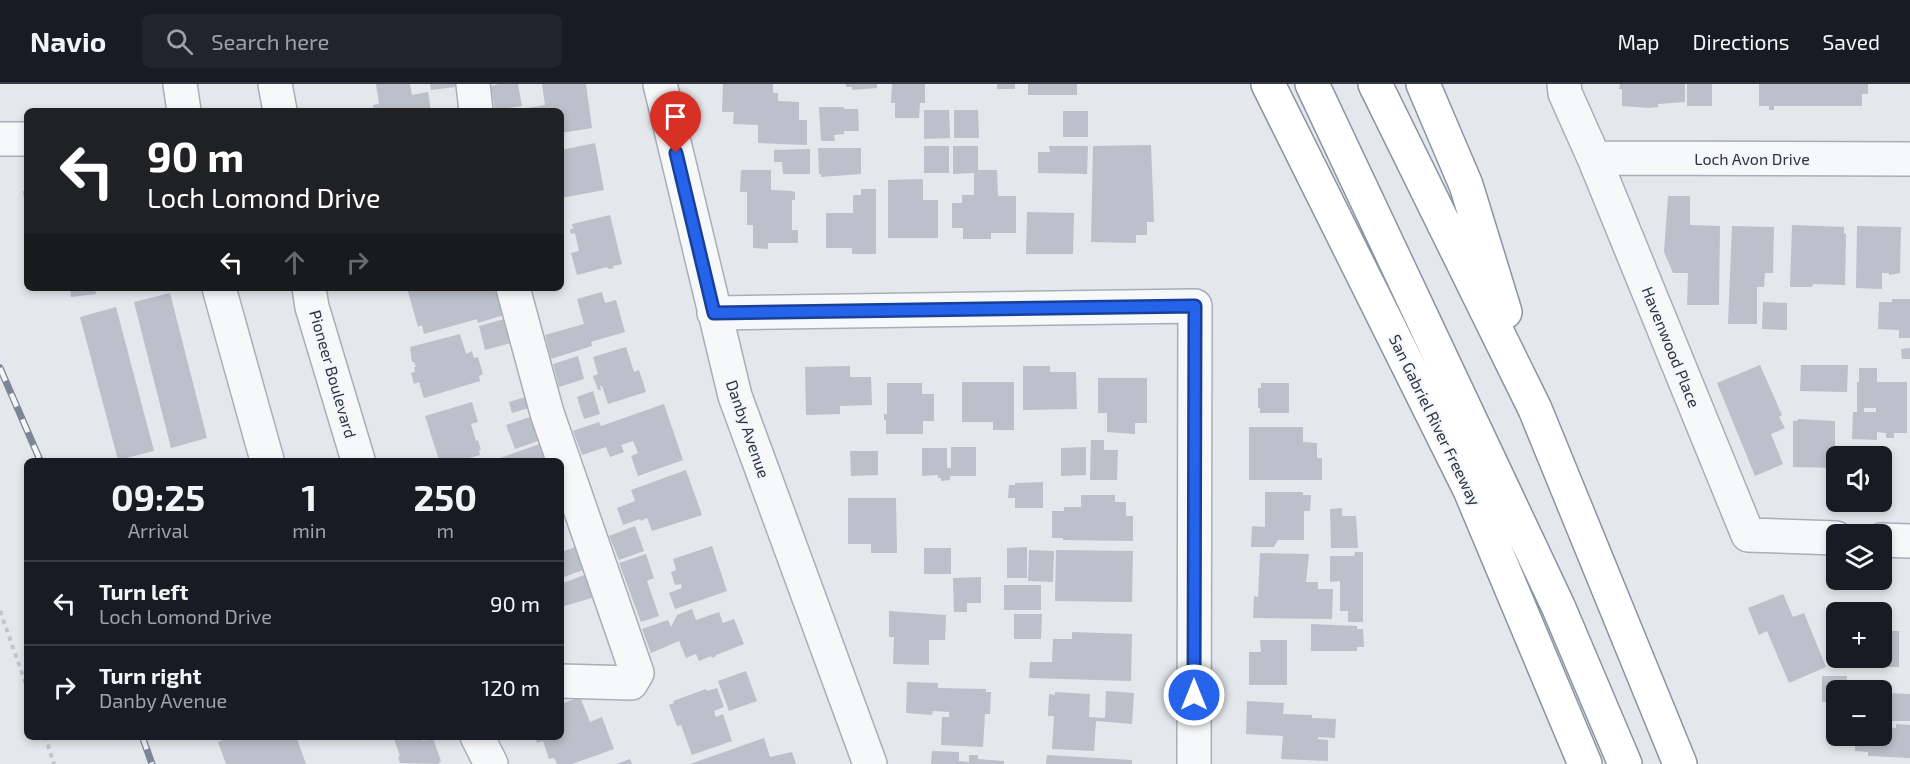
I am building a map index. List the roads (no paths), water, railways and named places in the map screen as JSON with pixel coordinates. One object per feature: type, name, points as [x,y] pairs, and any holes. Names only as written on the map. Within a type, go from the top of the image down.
[{"type":"highway","name":"San Gabriel River Freeway","points":[[1268,84],[1470,490],[1585,764]]},
{"type":"highway","points":[[1312,84],[1558,606],[1625,764]]},
{"type":"highway","points":[[1333,84],[1480,390],[1592,639],[1644,764]]},
{"type":"highway","points":[[1375,84],[1535,409],[1680,764]]},
{"type":"highway","points":[[1423,84],[1466,185],[1535,409]]},
{"type":"street","points":[[180,84],[184,108]]},
{"type":"street","points":[[275,84],[279,108]]},
{"type":"street","points":[[473,84],[476,108]]},
{"type":"street","name":"Danby Avenue","points":[[660,84],[735,396],[870,764]]},
{"type":"street","name":"Havenwood Place","points":[[1564,84],[1565,93],[1594,158],[1748,535],[1826,538]]},
{"type":"street","points":[[0,138],[24,139]]},
{"type":"street","name":"Loch Avon Drive","points":[[1594,158],[1910,159]]},
{"type":"street","points":[[220,291],[266,458]]},
{"type":"street","name":"Pioneer Boulevard","points":[[309,291],[312,307],[357,458]]},
{"type":"street","points":[[514,291],[547,413],[563,458]]},
{"type":"street","points":[[714,313],[1195,306],[1194,764]]},
{"type":"street","points":[[564,462],[637,673],[631,683],[564,681]]},
{"type":"street","points":[[1892,540],[1910,541]]},
{"type":"street","points":[[479,740],[491,764]]},
{"type":"railway","points":[[0,368],[39,458]]},
{"type":"railway","points":[[143,740],[152,764]]}]
